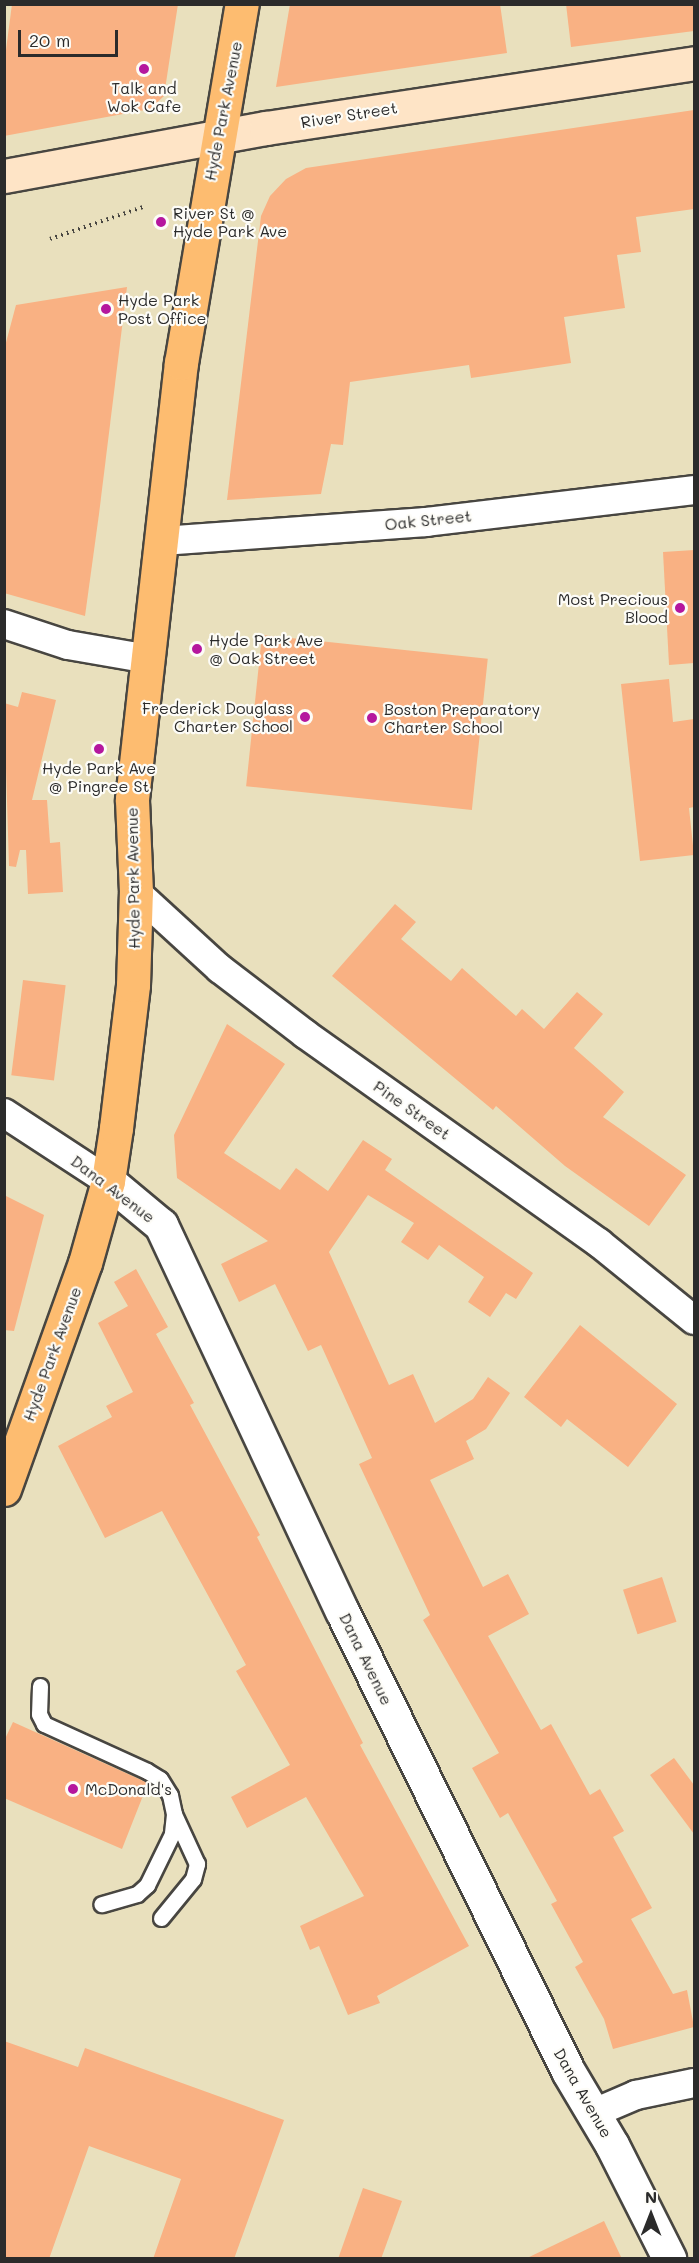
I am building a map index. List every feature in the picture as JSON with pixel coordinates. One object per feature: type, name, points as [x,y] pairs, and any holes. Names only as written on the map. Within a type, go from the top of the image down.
[{"type":"main road","name":"Hyde Park Avenue","points":[[4,1489],[85,1263],[108,1181],[133,985],[136,892],[132,799],[182,363],[242,4]]},
{"type":"main road","name":"River Street","points":[[4,176],[220,136],[694,63]]},
{"type":"street","name":"Oak Street","points":[[162,542],[426,522],[694,490]]},
{"type":"street","points":[[4,624],[68,645],[149,659]]},
{"type":"street","name":"Pine Street","points":[[136,892],[220,969],[305,1035],[599,1242],[694,1320]]},
{"type":"street","name":"Dana Avenue","points":[[4,1113],[108,1181],[161,1225],[347,1621],[563,2061],[594,2112],[668,2255]]},
{"type":"street","points":[[594,2112],[636,2095],[694,2083]]},
{"type":"lane","points":[[40,1686],[39,1714],[44,1724],[160,1779],[170,1795],[174,1814],[197,1864],[194,1879],[161,1918]]},
{"type":"lane","points":[[102,1904],[137,1894],[147,1885],[168,1843],[174,1814]]},
{"type":"path","points":[[50,239],[142,207]]},
{"type":"building","points":[[12,4],[178,4],[164,96],[150,109],[4,136],[4,65]]},
{"type":"building","points":[[290,4],[500,4],[507,53],[276,87]]},
{"type":"building","points":[[566,4],[694,4],[694,31],[571,47]]},
{"type":"building","points":[[694,110],[694,209],[636,217],[641,252],[617,255],[625,308],[564,317],[571,363],[471,378],[469,365],[350,382],[343,445],[331,444],[321,494],[227,500],[261,216],[270,196],[286,179],[306,168]]},
{"type":"building","points":[[127,287],[85,616],[4,593],[4,350],[16,305]]},
{"type":"building","name":"Most Precious Blood","points":[[694,550],[694,663],[669,665],[663,552]]},
{"type":"building","points":[[262,635],[488,659],[472,810],[246,786]]},
{"type":"building","points":[[669,679],[673,722],[694,719],[694,807],[689,808],[694,855],[640,861],[621,684]]},
{"type":"building","points":[[22,692],[56,700],[32,800],[47,800],[50,843],[60,842],[63,892],[28,894],[26,850],[20,850],[16,867],[9,866],[4,703],[18,707]]},
{"type":"building","points":[[395,904],[416,922],[401,939],[451,981],[462,968],[516,1016],[522,1009],[544,1029],[577,992],[603,1014],[574,1048],[624,1092],[603,1117],[686,1175],[649,1226],[565,1166],[496,1106],[493,1110],[332,976]]},
{"type":"building","points":[[23,980],[66,985],[54,1081],[11,1075]]},
{"type":"building","points":[[227,1024],[285,1064],[224,1153],[280,1190],[296,1168],[328,1191],[363,1140],[392,1159],[385,1170],[533,1273],[516,1299],[506,1293],[490,1317],[468,1302],[484,1277],[439,1245],[428,1260],[401,1242],[414,1223],[368,1195],[329,1252],[389,1385],[413,1374],[435,1423],[473,1399],[488,1377],[510,1393],[486,1429],[466,1441],[474,1459],[430,1480],[483,1587],[508,1574],[529,1614],[488,1636],[541,1730],[551,1724],[590,1795],[600,1789],[624,1831],[613,1837],[652,1908],[631,1919],[673,1994],[687,1990],[694,2027],[613,2049],[604,2019],[575,1967],[583,1962],[551,1904],[557,1901],[508,1813],[500,1818],[472,1768],[499,1753],[423,1620],[430,1615],[359,1464],[372,1458],[321,1345],[308,1351],[275,1284],[239,1302],[221,1264],[268,1241],[177,1178],[174,1135]]},
{"type":"building","points":[[4,1195],[44,1215],[14,1331],[4,1330]]},
{"type":"building","points":[[136,1269],[168,1327],[156,1334],[194,1403],[190,1405],[260,1535],[257,1537],[363,1743],[360,1745],[469,1946],[377,1996],[380,2003],[348,2015],[319,1946],[310,1950],[300,1926],[364,1896],[306,1797],[247,1828],[231,1797],[290,1765],[236,1671],[246,1665],[162,1511],[105,1538],[58,1446],[112,1417],[106,1406],[133,1392],[98,1323],[128,1306],[114,1282]]},
{"type":"building","points":[[580,1325],[677,1404],[628,1467],[567,1419],[561,1427],[524,1397]]},
{"type":"building","points":[[662,1577],[677,1622],[638,1634],[623,1590]]},
{"type":"building","name":"McDonald's","points":[[13,1722],[148,1783],[122,1849],[4,1798],[4,1741]]},
{"type":"building","points":[[674,1758],[694,1785],[694,1834],[650,1775]]},
{"type":"building","points":[[4,2041],[78,2067],[85,2048],[284,2120],[234,2259],[153,2259],[181,2179],[89,2146],[49,2259],[4,2259]]},
{"type":"building","points":[[363,2188],[402,2201],[381,2259],[338,2259]]},
{"type":"building","points":[[604,2221],[622,2259],[525,2259]]},
{"type":"place","name":"Talk and Wok Cafe","points":[[144,69]]},
{"type":"place","name":"River St @ Hyde Park Ave","points":[[161,222]]},
{"type":"place","name":"Hyde Park Post Office","points":[[106,309]]},
{"type":"place","name":"Most Precious Blood","points":[[680,608]]},
{"type":"place","name":"Hyde Park Ave @ Oak Street","points":[[197,649]]},
{"type":"place","name":"Frederick Douglass Charter School","points":[[305,717]]},
{"type":"place","name":"Boston Preparatory Charter School","points":[[372,718]]},
{"type":"place","name":"Hyde Park Ave @ Pingree St","points":[[99,749]]},
{"type":"place","name":"McDonald's","points":[[73,1789]]}]
